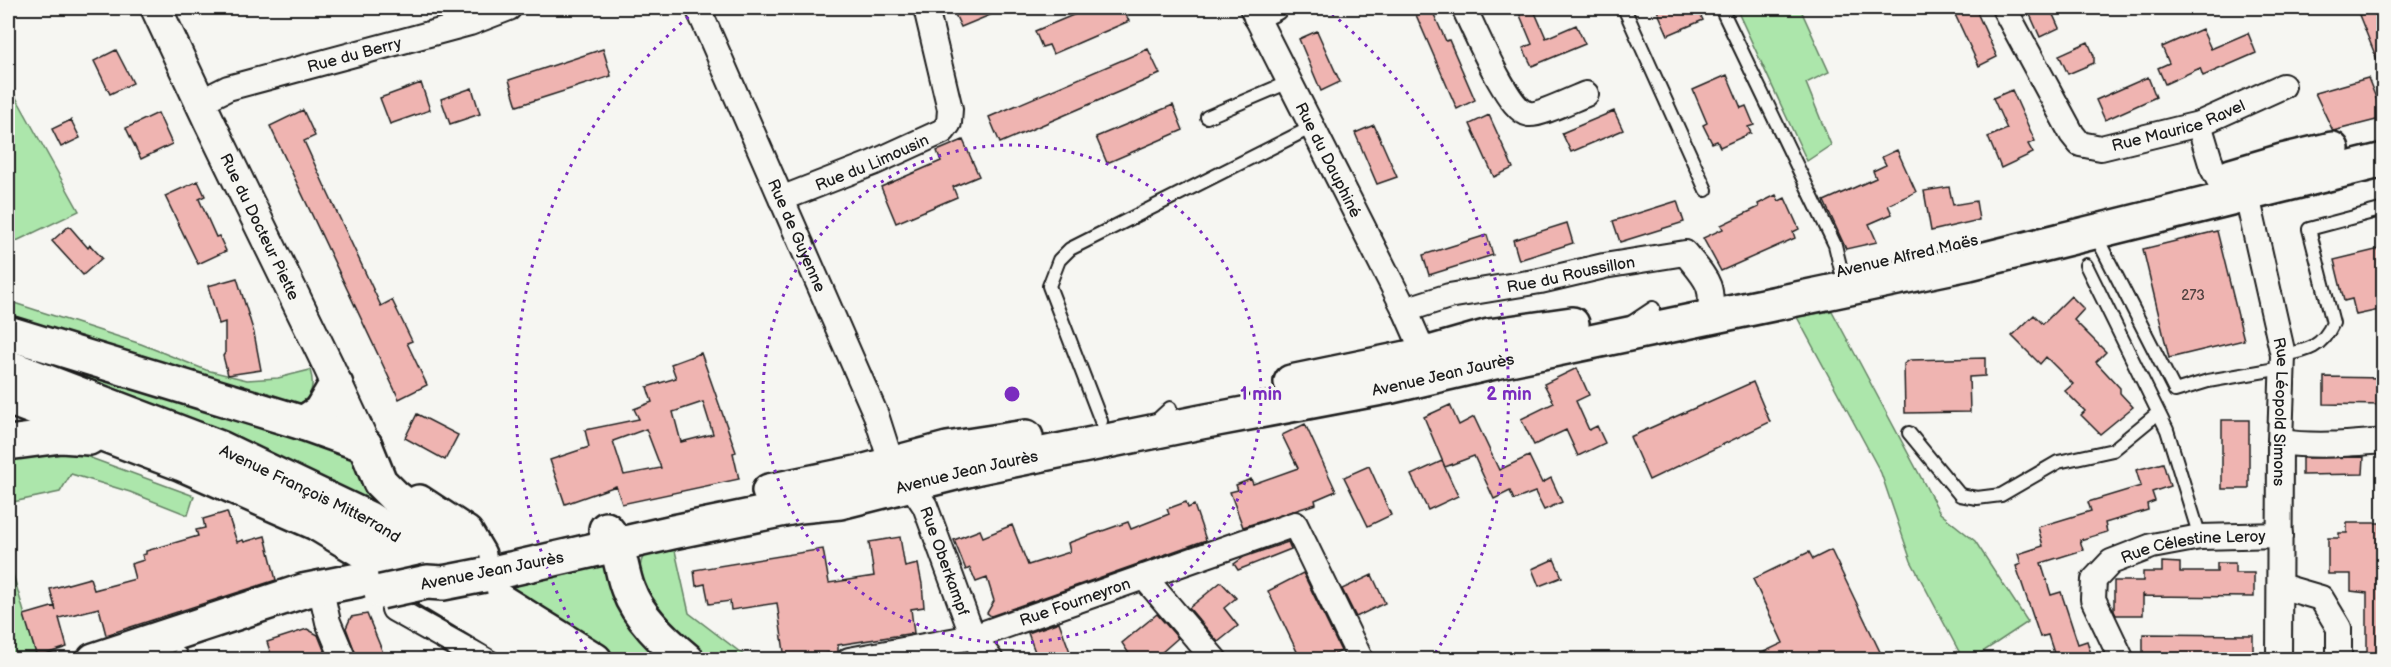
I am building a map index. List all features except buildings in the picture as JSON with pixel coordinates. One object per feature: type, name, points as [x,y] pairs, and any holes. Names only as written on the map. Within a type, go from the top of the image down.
[{"type":"main road","name":"Avenue Alfred Maës","points":[[1777,304],[1969,263],[2094,232],[2230,188],[2282,161],[2384,137]]},
{"type":"main road","name":"Avenue Alfred Maës","points":[[1429,366],[1489,336],[1552,328],[1653,308],[1711,307],[1841,270],[2230,188],[2384,160]]},
{"type":"main road","name":"Avenue Jean Jaurès","points":[[378,594],[472,564],[611,536],[673,532],[801,506],[832,504],[901,475],[947,449],[1018,439],[1170,408],[1429,366],[1506,360],[1711,307],[1777,304]]},
{"type":"main road","points":[[8,333],[303,423],[365,445]]},
{"type":"main road","name":"Avenue Jean Jaurès","points":[[611,536],[647,516],[901,475],[979,467],[1382,388],[1429,366]]},
{"type":"main road","name":"Avenue François Mitterrand","points":[[8,368],[220,448],[369,519],[595,660]]},
{"type":"main road","points":[[303,423],[320,412],[336,386]]},
{"type":"main road","name":"Avenue François Mitterrand","points":[[8,398],[182,464],[316,523],[543,660]]},
{"type":"main road","points":[[8,443],[62,436],[114,440]]},
{"type":"main road","name":"Rue du Docteur Piette","points":[[365,445],[380,482],[394,496],[426,520],[472,564]]},
{"type":"main road","points":[[611,536],[628,589],[636,606],[673,648],[687,660]]},
{"type":"main road","name":"Avenue Jean Jaurès","points":[[94,660],[257,607],[323,596],[378,594],[427,582],[443,583],[472,564]]},
{"type":"main road","name":"Avenue Jean Jaurès","points":[[175,658],[323,596]]},
{"type":"street","name":"Rue du Docteur Piette","points":[[156,8],[365,445]]},
{"type":"street","name":"Rue du Berry","points":[[200,102],[228,88],[470,23],[509,8]]},
{"type":"street","name":"Rue de Guyenne","points":[[698,8],[901,475]]},
{"type":"street","name":"Rue du Limousin","points":[[781,200],[873,163],[943,131],[949,123],[950,109],[926,8]]},
{"type":"street","points":[[1464,8],[1504,89],[1521,112],[1531,115],[1586,94]]},
{"type":"street","name":"Rue Maurice Ravel","points":[[2004,8],[2072,135],[2080,144],[2101,148],[2199,124],[2283,86]]},
{"type":"street","name":"Rue du Dauphiné","points":[[1261,11],[1289,82],[1405,310],[1429,366]]},
{"type":"street","name":"Rue Léopold Simons","points":[[2199,124],[2212,167],[2250,209],[2282,362],[2279,660]]},
{"type":"street","name":"Rue du Roussillon","points":[[1405,310],[1449,296],[1685,253],[1705,278],[1711,307]]},
{"type":"street","points":[[2280,442],[2301,445],[2341,445],[2384,441]]},
{"type":"street","name":"Rue Oberkampf","points":[[901,475],[925,506],[973,637],[991,660]]},
{"type":"street","name":"Rue Fourneyron","points":[[849,660],[973,637],[1295,524],[1361,660]]},
{"type":"street","name":"Rue Célestine Leroy","points":[[2122,660],[2093,599],[2094,580],[2111,562],[2152,546],[2200,537],[2280,535]]},
{"type":"street","points":[[1146,576],[1215,660]]},
{"type":"street","points":[[2280,586],[2320,598],[2339,628],[2339,660]]},
{"type":"street","points":[[378,594],[485,660]]},
{"type":"street","points":[[323,596],[328,622],[344,660]]},
{"type":"lane","points":[[1624,8],[1706,190]]},
{"type":"lane","points":[[1721,8],[1834,245],[1841,270]]},
{"type":"lane","points":[[1207,117],[1289,82]]},
{"type":"lane","points":[[1101,421],[1049,286],[1059,260],[1070,249],[1312,127]]},
{"type":"lane","points":[[1777,304],[1799,289],[1927,262],[2384,149]]},
{"type":"lane","points":[[2094,232],[2175,391],[2282,362],[2308,351],[2327,336],[2333,323],[2309,228],[2384,209]]},
{"type":"lane","points":[[2086,265],[2167,430],[2200,537]]},
{"type":"lane","points":[[901,475],[1068,441],[1157,420],[1170,408]]},
{"type":"lane","points":[[1909,434],[1960,495],[1977,498],[2001,495],[2058,462],[2113,450],[2158,413]]},
{"type":"lane","points":[[124,660],[245,620],[257,607]]},
{"type":"green space","points":[[1736,8],[1800,8],[1829,72],[1806,83],[1831,145],[1807,161]]},
{"type":"green space","points":[[8,83],[79,211],[8,245]]},
{"type":"green space","points":[[8,301],[141,344],[206,370],[247,380],[278,378],[310,370],[311,391],[306,399],[297,406],[8,321]]},
{"type":"green space","points":[[1832,311],[1940,513],[1975,541],[2028,622],[1972,659],[1963,659],[1911,561],[1881,473],[1797,317]]},
{"type":"green space","points":[[8,342],[343,445],[376,499],[373,505],[8,356]]},
{"type":"green space","points":[[31,452],[80,454],[194,496],[188,515],[130,492],[71,474],[60,492],[8,503],[8,457]]},
{"type":"green space","points":[[674,546],[689,613],[749,659],[703,659],[679,639],[656,613],[641,583],[640,567],[645,552]]},
{"type":"green space","points":[[8,557],[37,657],[8,659]]},
{"type":"green space","points":[[606,564],[671,659],[621,659],[500,585]]}]
